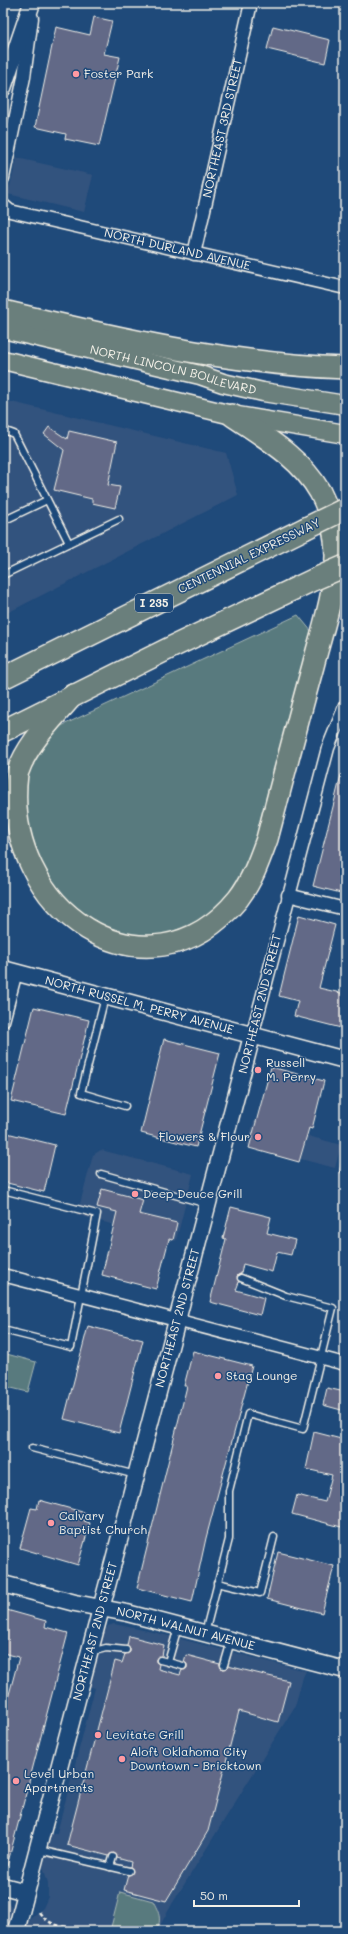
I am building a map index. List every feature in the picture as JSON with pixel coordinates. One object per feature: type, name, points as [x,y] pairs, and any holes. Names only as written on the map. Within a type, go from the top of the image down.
[{"type":"highway","points":[[3,311],[132,341],[197,353],[256,362],[345,368]]},
{"type":"highway","points":[[73,695],[35,740],[17,772],[12,789],[8,806],[10,837],[21,873],[31,890],[56,916],[73,928],[108,942],[129,946],[149,946],[169,942],[201,930],[216,920],[238,899],[257,868],[267,840],[328,608],[336,557],[334,539],[327,507],[312,479],[299,464],[280,447],[232,415]]},
{"type":"highway","name":"CENTENNIAL EXPRESSWAY","points":[[3,678],[345,509]]},
{"type":"highway","points":[[3,731],[73,695],[345,566]]},
{"type":"main road","name":"NORTH LINCOLN BOULEVARD","points":[[3,329],[200,375],[223,383],[263,392],[345,405]]},
{"type":"main road","points":[[3,360],[232,415],[345,434]]},
{"type":"street","points":[[3,88],[33,3]]},
{"type":"street","points":[[3,178],[24,77],[33,3]]},
{"type":"street","name":"NORTHEAST 3RD STREET","points":[[194,254],[251,3]]},
{"type":"street","name":"NORTH DURLAND AVENUE","points":[[6,208],[194,254],[345,288]]},
{"type":"street","name":"NORTHEAST 2ND STREET","points":[[16,1931],[288,895],[328,748],[345,706]]},
{"type":"street","points":[[288,895],[345,909]]},
{"type":"street","points":[[3,1021],[9,970]]},
{"type":"street","name":"NORTH RUSSEL M. PERRY AVENUE","points":[[9,970],[345,1060]]},
{"type":"street","points":[[3,1276],[345,1364]]},
{"type":"street","name":"NORTH WALNUT AVENUE","points":[[3,1584],[178,1626],[345,1670]]},
{"type":"street","points":[[3,1886],[26,1892]]},
{"type":"lane","points":[[3,430],[14,434],[69,543]]},
{"type":"lane","points":[[3,521],[47,500]]},
{"type":"lane","points":[[3,575],[119,519]]},
{"type":"lane","points":[[106,996],[81,1093],[125,1106]]},
{"type":"lane","points":[[101,1174],[207,1204]]},
{"type":"lane","points":[[3,1190],[97,1214],[71,1347],[3,1330]]},
{"type":"lane","points":[[205,1633],[229,1539],[229,1491],[248,1414],[303,1429],[333,1308],[286,1296],[241,1278]]},
{"type":"lane","points":[[32,1448],[136,1474]]},
{"type":"lane","points":[[217,1583],[260,1593],[274,1537]]},
{"type":"lane","points":[[168,1662],[178,1626]]},
{"type":"lane","points":[[224,1665],[231,1640]]},
{"type":"lane","points":[[90,1652],[106,1648],[126,1650]]},
{"type":"lane","points":[[160,1660],[183,1666]]},
{"type":"lane","points":[[37,1850],[129,1871]]},
{"type":"lane","points":[[110,1867],[113,1857]]},
{"type":"path","points":[[39,1912],[42,1916],[64,1928],[87,1928],[98,1931]]},
{"type":"shaded area","points":[[17,158],[93,175],[84,212],[8,194]]},
{"type":"shaded area","points":[[3,400],[226,453],[238,495],[3,615]]},
{"type":"shaded area","points":[[254,1121],[341,1145],[335,1168],[247,1145]]},
{"type":"shaded area","name":"Deep Deuce Grill","points":[[101,1150],[193,1174],[176,1241],[77,1215],[93,1155]]},
{"type":"shaded area","points":[[114,1624],[157,1633],[306,1671],[295,1706],[172,1904],[157,1931],[25,1931],[29,1920],[43,1908],[48,1897],[48,1883],[43,1866],[51,1835],[57,1833],[95,1688],[89,1686],[103,1634],[108,1626]]},
{"type":"shaded area","points":[[3,1896],[11,1906],[12,1913],[8,1931],[3,1931]]},
{"type":"green space","points":[[298,615],[312,632],[258,839],[237,888],[205,918],[162,936],[116,937],[32,877],[23,781],[46,738],[61,726]]},
{"type":"green space","points":[[3,1353],[36,1362],[28,1392],[3,1386]]},
{"type":"green space","points":[[120,1892],[153,1901],[158,1912],[159,1919],[156,1931],[110,1931]]},
{"type":"building","points":[[94,17],[112,21],[104,54],[120,57],[99,146],[65,139],[66,134],[35,127],[56,27],[90,35]]},
{"type":"building","points":[[273,26],[330,40],[325,63],[267,49]]},
{"type":"building","points":[[49,427],[67,439],[69,431],[117,442],[108,485],[120,487],[115,508],[92,503],[92,499],[54,490],[64,450],[44,434]]},
{"type":"building","points":[[341,775],[345,775],[345,894],[313,886]]},
{"type":"building","points":[[299,915],[335,925],[319,988],[345,994],[345,1029],[294,1016],[298,1001],[279,996]]},
{"type":"building","points":[[34,1007],[89,1020],[66,1114],[11,1101]]},
{"type":"building","points":[[164,1039],[220,1053],[196,1147],[141,1133]]},
{"type":"building","points":[[271,1067],[324,1081],[312,1129],[309,1128],[299,1162],[249,1148]]},
{"type":"building","points":[[3,1132],[55,1145],[44,1192],[3,1182]]},
{"type":"building","points":[[102,1189],[143,1200],[139,1214],[177,1223],[173,1240],[169,1239],[156,1289],[102,1275],[117,1212],[97,1207]]},
{"type":"building","points":[[231,1207],[271,1217],[267,1233],[295,1240],[291,1255],[277,1252],[272,1272],[243,1264],[241,1274],[237,1276],[239,1282],[236,1290],[264,1298],[260,1315],[210,1302],[226,1239],[223,1238]]},
{"type":"building","points":[[88,1326],[143,1340],[119,1433],[64,1419]]},
{"type":"building","points":[[193,1351],[252,1366],[206,1538],[192,1602],[137,1588],[187,1386],[184,1386]]},
{"type":"building","points":[[327,1388],[345,1392],[345,1411],[323,1405]]},
{"type":"building","points":[[314,1432],[345,1440],[345,1528],[292,1514],[297,1495],[325,1502],[332,1475],[306,1469]]},
{"type":"building","points":[[39,1500],[86,1513],[84,1521],[90,1523],[78,1565],[20,1548],[31,1508],[37,1509]]},
{"type":"building","points":[[278,1552],[334,1566],[322,1613],[267,1599]]},
{"type":"building","name":"Level Urban Apartments","points":[[3,1609],[46,1621],[45,1627],[68,1633],[7,1866],[3,1866],[3,1701],[7,1702],[19,1657],[3,1653]]},
{"type":"building","points":[[129,1636],[164,1645],[162,1656],[156,1659],[156,1662],[159,1664],[158,1669],[180,1675],[182,1670],[187,1668],[187,1664],[184,1662],[186,1655],[220,1664],[221,1668],[223,1669],[228,1666],[289,1681],[278,1722],[239,1711],[208,1831],[166,1901],[124,1890],[128,1875],[133,1872],[130,1867],[131,1862],[117,1858],[114,1853],[109,1856],[67,1845],[115,1661],[122,1663],[125,1654],[130,1652],[130,1649],[127,1646]]},
{"type":"place","name":"Foster Park","points":[[76,74]]},
{"type":"place","name":"Russell M. Perry","points":[[258,1070]]},
{"type":"place","name":"Flowers & Flour","points":[[258,1137]]},
{"type":"place","name":"Deep Deuce Grill","points":[[135,1194]]},
{"type":"place","name":"Stag Lounge","points":[[218,1376]]},
{"type":"place","name":"Calvary Baptist Church","points":[[51,1523]]},
{"type":"place","name":"Levitate Grill","points":[[98,1735]]},
{"type":"place","name":"Aloft Oklahoma City Downtown - Bricktown","points":[[122,1759]]},
{"type":"place","name":"Level Urban Apartments","points":[[16,1781]]}]
